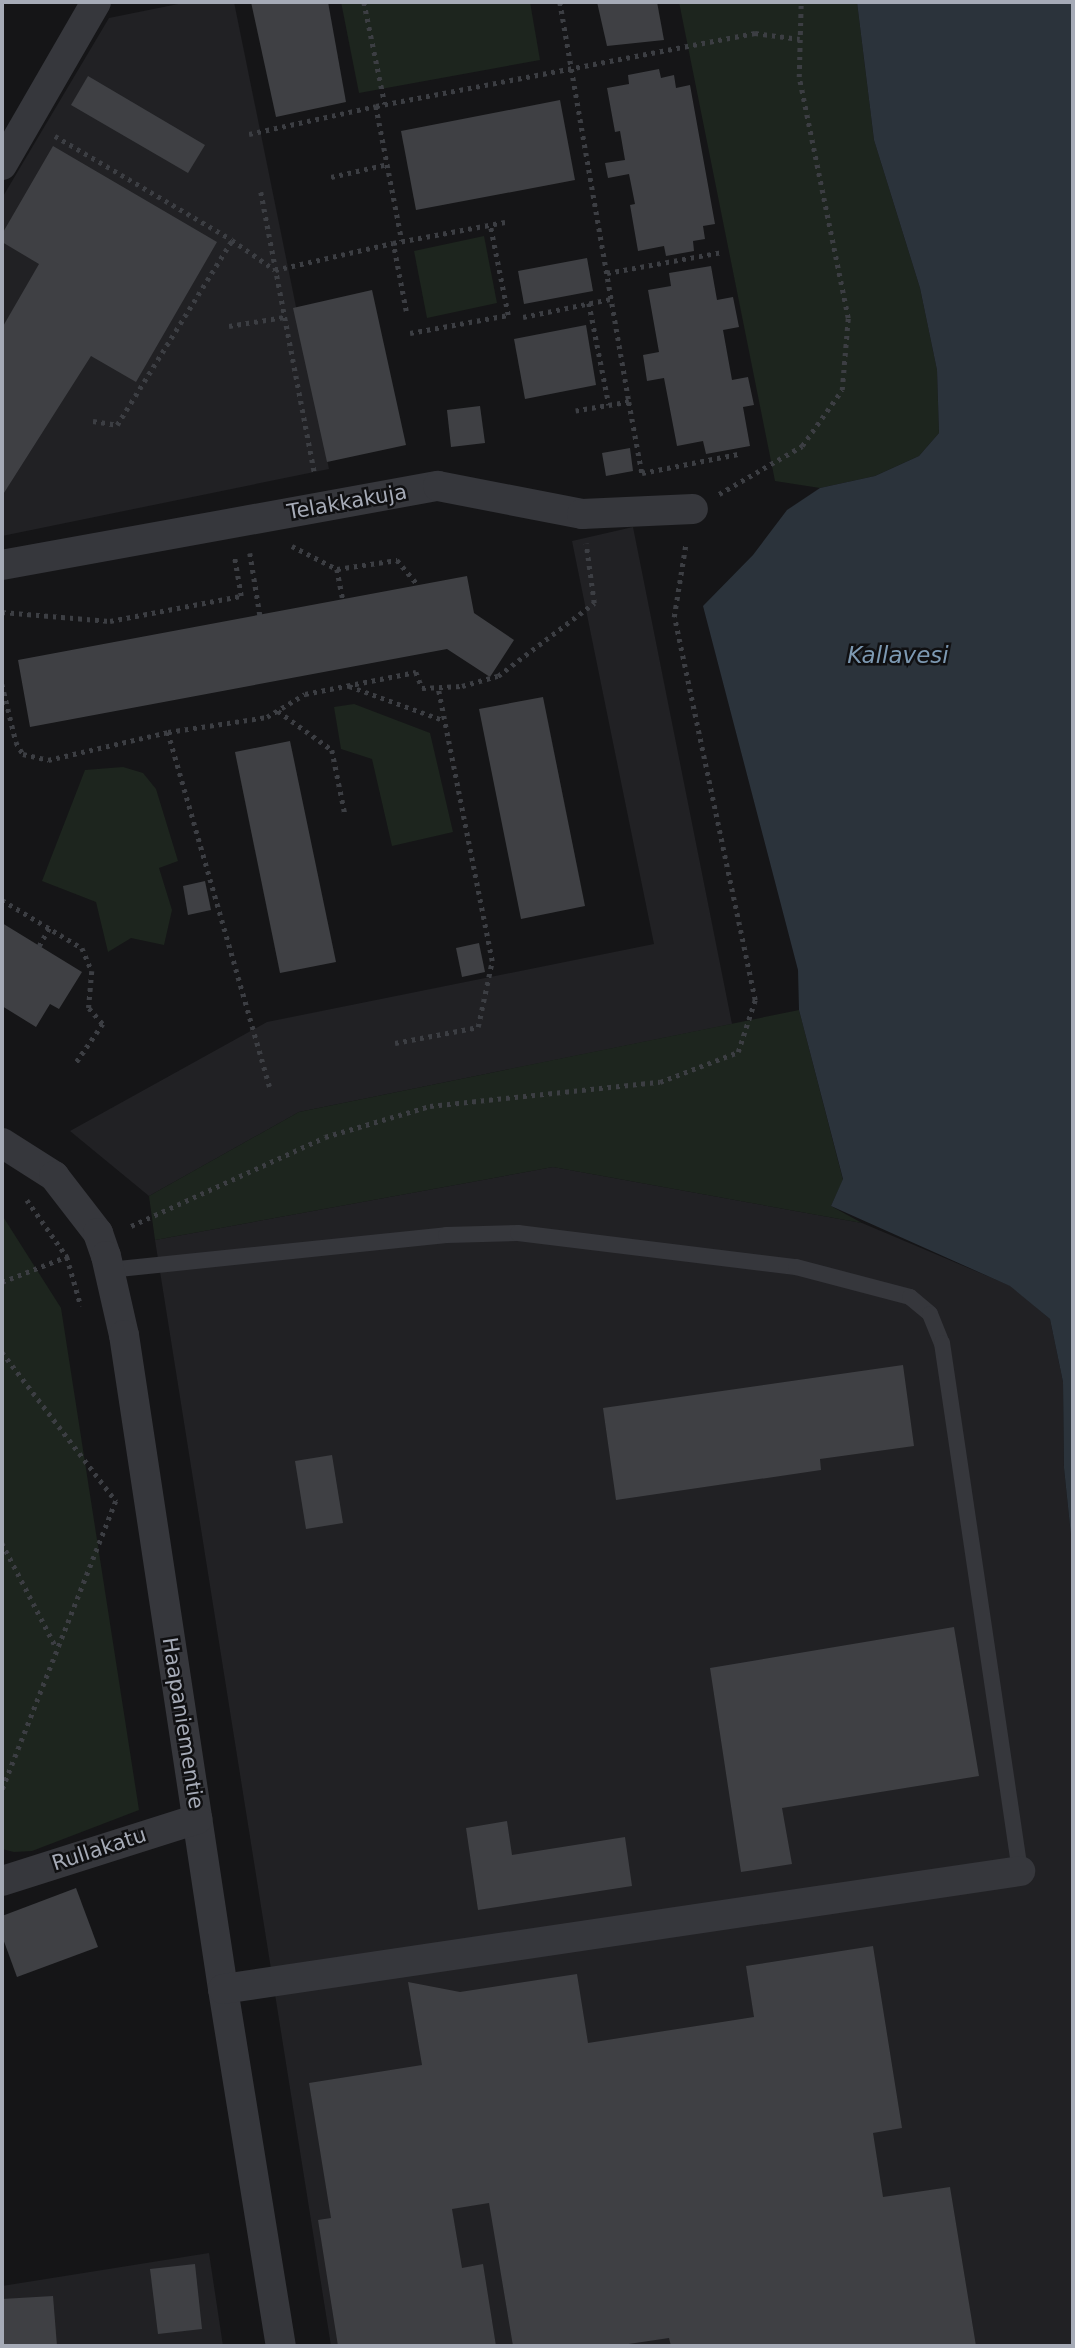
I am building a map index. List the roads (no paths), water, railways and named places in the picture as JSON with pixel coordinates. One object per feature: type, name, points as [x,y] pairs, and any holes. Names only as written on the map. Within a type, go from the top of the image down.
[{"type":"street","points":[[2,165],[96,2]]},
{"type":"street","name":"Telakkakuja","points":[[2,565],[438,486],[582,514],[693,509]]},
{"type":"street","name":"Haapaniementie","points":[[2,1143],[54,1176],[98,1233],[110,1270],[124,1335],[223,1989],[281,2346]]},
{"type":"street","name":"Rullakatu","points":[[2,1881],[197,1819]]},
{"type":"street","points":[[223,1989],[1020,1871]]},
{"type":"lane","points":[[110,1270],[446,1235],[518,1233],[796,1267],[910,1297],[930,1314],[942,1343],[1020,1871]]},
{"type":"water","name":"Kallavesi","points":[[857,2],[1073,2],[1073,1555],[1064,1468],[1063,1382],[1050,1319],[1010,1286],[831,1206],[843,1179],[799,1010],[798,970],[703,606],[753,555],[787,510],[820,488],[875,476],[919,456],[939,433],[937,370],[920,288],[874,140]]}]
